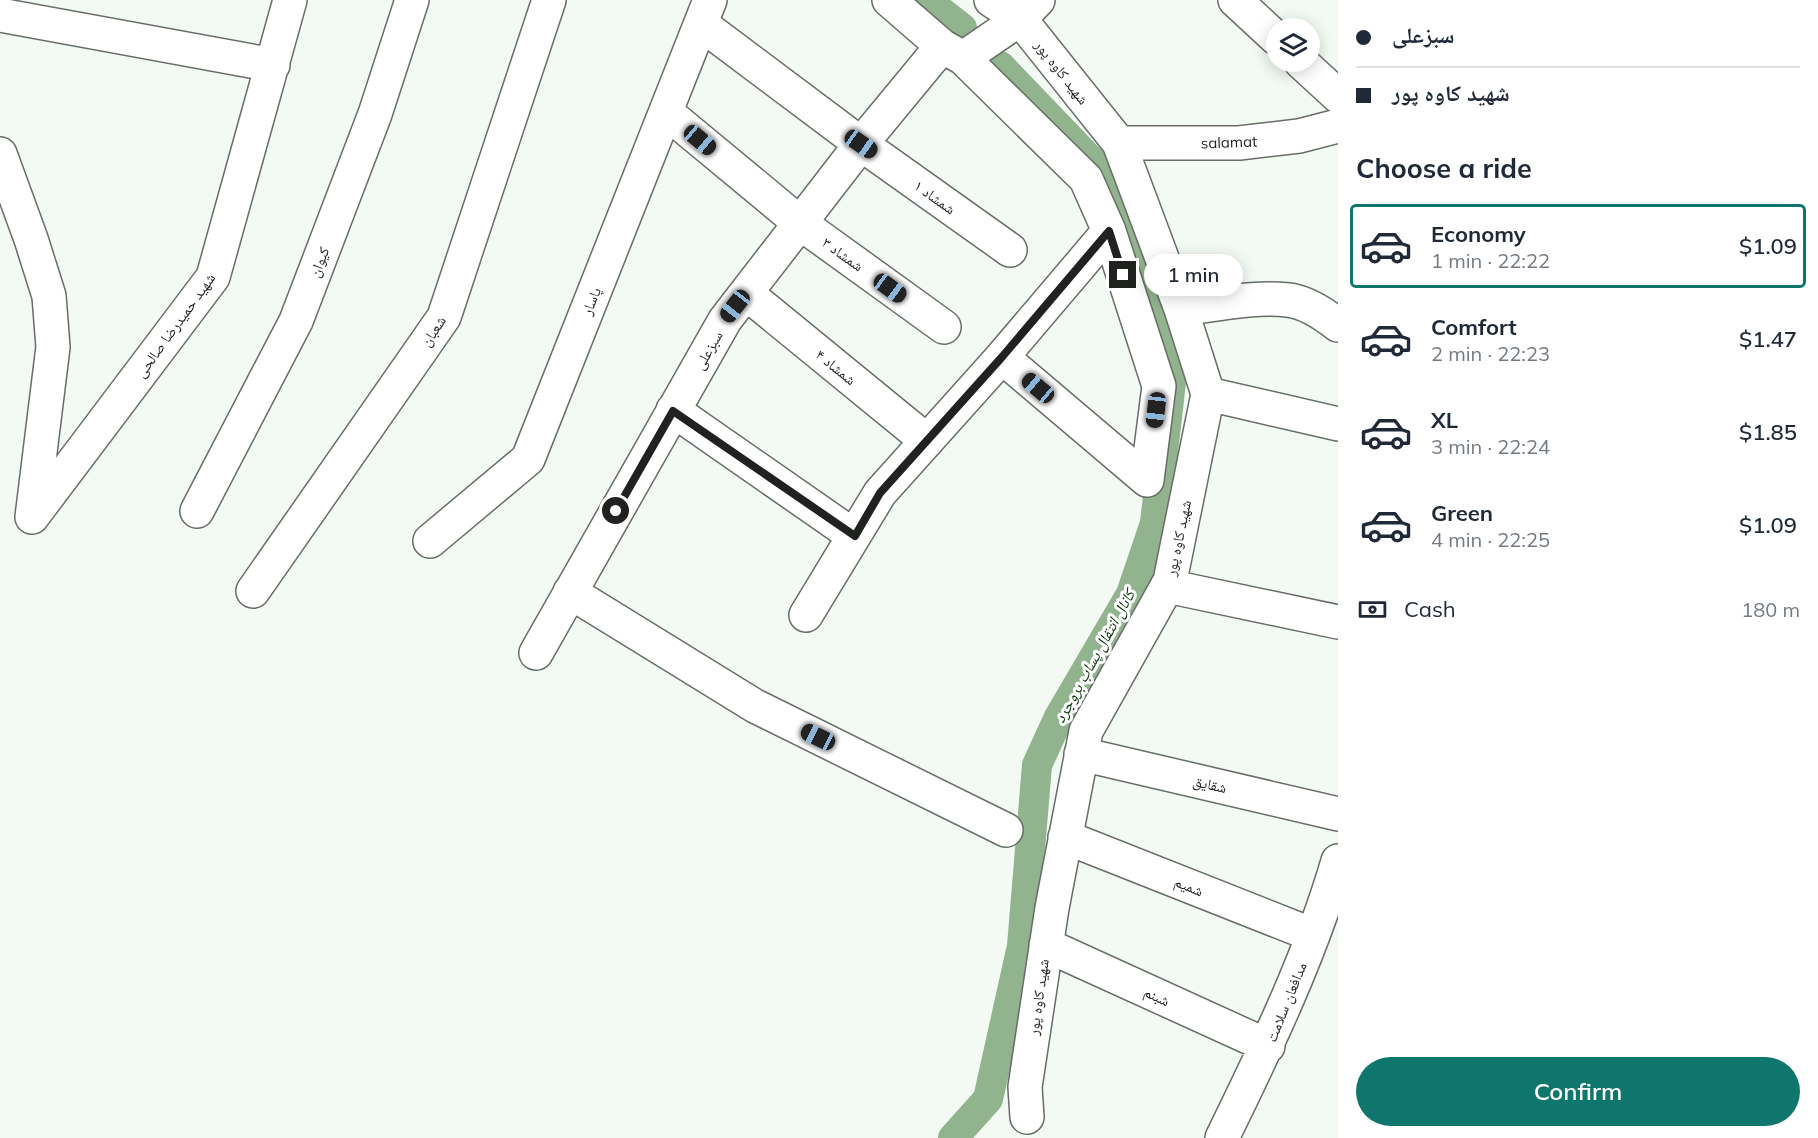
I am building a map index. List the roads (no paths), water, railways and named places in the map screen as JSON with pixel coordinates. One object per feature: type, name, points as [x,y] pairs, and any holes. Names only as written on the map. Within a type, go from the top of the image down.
[{"type":"street","name":"شهید حمیدرضا صالحی","points":[[0,154],[49,296],[53,347],[32,517],[213,277],[290,0]]},
{"type":"street","name":"کیوان","points":[[197,511],[296,321],[375,114],[412,0]]},
{"type":"street","name":"شعبان","points":[[254,591],[444,317],[549,0]]},
{"type":"street","points":[[889,0],[952,52],[1086,179],[1109,231],[1158,386],[1148,480],[1002,357]]},
{"type":"street","name":"شهید کاوه پور","points":[[991,0],[1029,10],[1119,143],[1181,309],[1208,394],[1170,581],[1086,731],[1046,945],[1025,1087],[1027,1117]]},
{"type":"street","points":[[1235,0],[1266,29]]},
{"type":"street","name":"سبزعلی","points":[[536,653],[725,320],[861,144],[952,52],[1029,10]]},
{"type":"street","name":"پاسار","points":[[429,540],[528,459],[706,12],[861,144]]},
{"type":"street","points":[[0,15],[273,65]]},
{"type":"street","points":[[1312,72],[1338,96]]},
{"type":"street","name":"شمشاد ۳","points":[[666,112],[800,223],[944,327]]},
{"type":"street","name":"salamat","points":[[1119,143],[1239,143],[1299,136],[1338,126]]},
{"type":"street","name":"شمشاد ۱","points":[[861,144],[1010,250]]},
{"type":"street","points":[[806,615],[880,493],[1002,357],[1109,231]]},
{"type":"street","name":"شمشاد ۴","points":[[746,293],[927,441]]},
{"type":"street","points":[[1181,309],[1263,300],[1290,300],[1321,312],[1338,325]]},
{"type":"street","points":[[1208,394],[1338,424]]},
{"type":"street","points":[[673,411],[855,536]]},
{"type":"street","points":[[1167,586],[1338,622]]},
{"type":"street","points":[[570,592],[755,706],[1006,830]]},
{"type":"street","name":"شقایق","points":[[1082,754],[1338,814]]},
{"type":"street","name":"شمیم","points":[[1065,837],[1313,935]]},
{"type":"street","name":"مدافعان سلامت","points":[[1222,1138],[1268,1046],[1327,898],[1338,861]]},
{"type":"street","name":"شبنم","points":[[1046,945],[1268,1046]]},
{"type":"waterway","name":"کانال انتقال پساب بروجرد","points":[[926,0],[962,28]]},
{"type":"waterway","name":"کانال انتقال پساب بروجرد","points":[[953,1138],[988,1099],[1022,946],[1037,765],[1059,717],[1131,594],[1155,523],[1172,373],[1135,243],[1110,185],[1093,163],[1000,66]]}]
